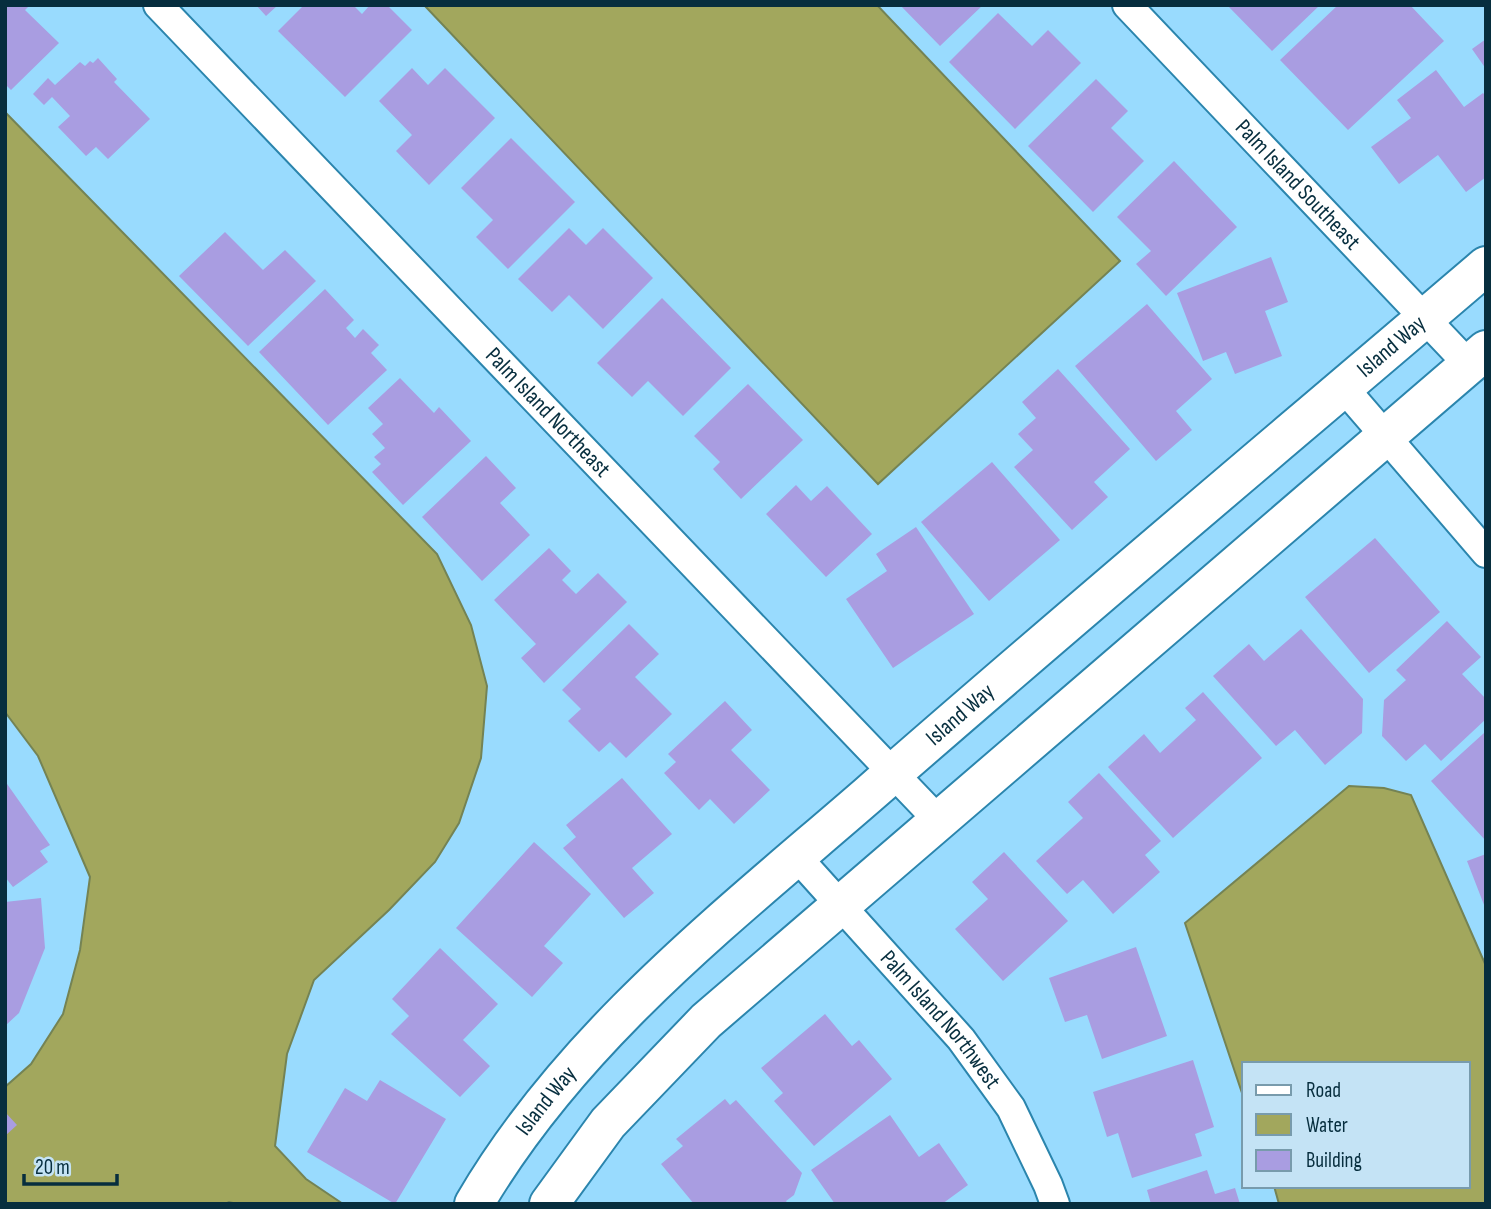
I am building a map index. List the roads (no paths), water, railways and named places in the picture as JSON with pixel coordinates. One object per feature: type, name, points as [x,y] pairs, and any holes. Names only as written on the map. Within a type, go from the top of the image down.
[{"type":"street","name":"Palm Island Northeast","points":[[158,5],[938,820]]},
{"type":"street","name":"Palm Island Southeast","points":[[1127,5],[1426,317],[1477,358]]},
{"type":"street","name":"Island Way","points":[[474,1204],[511,1146],[568,1073],[663,973],[893,772],[1486,266]]},
{"type":"street","points":[[549,1204],[608,1124],[706,1021],[1477,358]]},
{"type":"street","points":[[1343,387],[1486,553]]},
{"type":"street","name":"Palm Island Northwest","points":[[797,857],[961,1039],[1011,1108],[1055,1204]]},
{"type":"water","points":[[424,5],[877,5],[1120,261],[878,484]]},
{"type":"water","points":[[5,112],[437,554],[471,625],[487,686],[481,758],[459,823],[435,862],[389,910],[314,980],[287,1054],[275,1146],[306,1179],[343,1204],[5,1204],[5,1087],[31,1064],[63,1014],[80,950],[90,877],[38,756],[5,712]]},
{"type":"water","points":[[1349,786],[1384,788],[1411,795],[1486,966],[1486,1204],[1279,1204],[1275,1188],[1470,1188],[1470,1062],[1242,1062],[1242,1093],[1185,923]]}]
